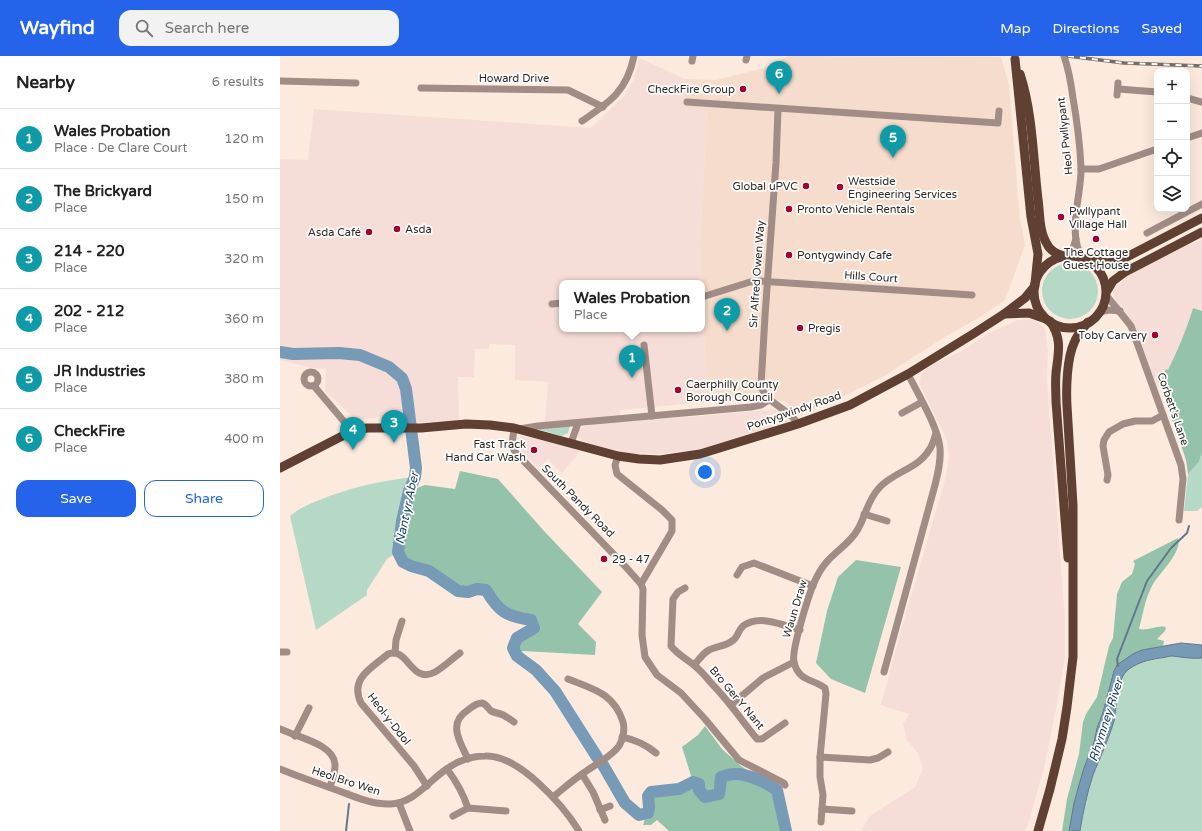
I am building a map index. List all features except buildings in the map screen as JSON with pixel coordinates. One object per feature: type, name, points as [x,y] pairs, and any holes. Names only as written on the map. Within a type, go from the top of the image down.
[{"type":"main road","points":[[1014,58],[1028,105],[1044,237],[1050,250],[1065,256]]},
{"type":"main road","points":[[1014,58],[1031,217],[1038,254],[1035,296],[1042,313],[1056,331],[1059,344],[1056,377],[1056,402],[1072,598]]},
{"type":"main road","points":[[1035,285],[1043,270],[1049,263],[1057,258],[1074,255],[1103,263],[1115,262],[1202,218]]},
{"type":"main road","points":[[1038,831],[1056,767],[1066,718],[1073,646],[1073,501],[1066,406],[1067,384],[1073,343],[1088,322],[1099,312],[1113,281],[1125,272],[1202,232]]},
{"type":"main road","points":[[1084,258],[1102,276],[1106,285],[1107,293]]},
{"type":"main road","name":"Pontygwindy Road","points":[[280,468],[352,431],[367,428],[421,428],[466,424],[516,428],[618,456],[639,459],[660,460],[705,453],[798,424],[850,405],[938,357],[1004,314],[1025,298],[1035,285]]},
{"type":"main road","points":[[1004,314],[1029,313],[1066,327],[1076,326],[1088,322]]},
{"type":"street","points":[[582,122],[603,107],[625,84],[630,74],[634,56]]},
{"type":"street","name":"Heol Pwllypant","points":[[1064,56],[1068,67],[1076,116],[1081,168],[1081,180],[1076,205],[1077,238],[1078,249],[1084,258]]},
{"type":"street","points":[[280,81],[356,83]]},
{"type":"street","name":"Howard Drive","points":[[420,88],[568,90],[603,107]]},
{"type":"street","points":[[1118,89],[1154,92]]},
{"type":"street","points":[[1190,99],[1202,102]]},
{"type":"street","points":[[687,102],[998,123],[999,111]]},
{"type":"street","name":"Sir Alfred Owen Way","points":[[778,109],[761,386],[763,393],[794,417],[798,424]]},
{"type":"street","points":[[1190,137],[1202,133]]},
{"type":"street","points":[[1081,168],[1099,169],[1154,150]]},
{"type":"street","points":[[1147,233],[1202,204]]},
{"type":"street","points":[[1065,256],[1073,248],[1077,238]]},
{"type":"street","name":"Hills Court","points":[[705,296],[750,282],[759,281],[972,295]]},
{"type":"street","name":"Corbett's Lane","points":[[1107,293],[1112,303],[1131,326],[1181,466],[1183,479],[1179,520]]},
{"type":"street","points":[[552,304],[559,303]]},
{"type":"street","points":[[1099,312],[1109,310],[1120,311]]},
{"type":"street","points":[[644,345],[652,416]]},
{"type":"street","points":[[884,672],[940,462],[940,447],[936,433],[908,374]]},
{"type":"street","points":[[314,386],[352,431]]},
{"type":"street","name":"Pontygwindy Road","points":[[516,428],[751,408],[761,405],[770,399]]},
{"type":"street","points":[[902,413],[922,402]]},
{"type":"street","points":[[1107,480],[1108,475],[1103,446],[1104,440],[1109,432],[1123,424],[1135,421],[1152,421],[1163,415]]},
{"type":"street","points":[[571,443],[578,423]]},
{"type":"street","name":"South Pandy Road","points":[[516,428],[512,445],[515,452],[624,564],[641,584]]},
{"type":"street","name":"Waun Draw","points":[[794,662],[794,650],[813,586],[825,563],[851,540],[859,529],[868,503],[878,488],[889,479],[916,464],[929,451],[936,433]]},
{"type":"street","points":[[618,456],[616,465],[617,474],[662,510],[672,520],[672,531],[641,584],[643,589],[642,635],[645,657],[657,675],[681,692],[738,760],[784,783],[785,785]]},
{"type":"street","points":[[864,514],[887,521]]},
{"type":"street","points":[[737,575],[742,567],[754,563],[813,586]]},
{"type":"street","name":"Bro Ger Y Nant","points":[[685,588],[678,592],[673,599],[671,646],[675,651],[694,665],[731,705],[757,739],[762,738],[784,723]]},
{"type":"street","points":[[694,665],[709,650],[732,642],[742,627],[758,620],[800,630]]},
{"type":"street","points":[[402,621],[396,640],[395,653],[402,656],[413,669],[423,674],[435,672],[460,653]]},
{"type":"street","name":"Heol-y-Ddol","points":[[395,653],[388,654],[362,676],[357,688],[358,696],[361,703],[414,766],[427,786]]},
{"type":"street","points":[[731,705],[763,678],[794,662],[798,673],[808,681],[820,684],[825,688],[826,694],[820,757],[820,777],[823,795],[821,822]]},
{"type":"street","points":[[554,797],[582,774],[614,752],[620,744],[624,726],[616,705],[606,695],[568,679]]},
{"type":"street","points":[[468,759],[458,738],[456,729],[460,716],[477,704],[481,703],[492,711],[501,714],[514,722]]},
{"type":"street","points":[[295,736],[309,708]]},
{"type":"street","points":[[280,729],[322,746],[332,754],[335,766],[330,787]]},
{"type":"street","points":[[622,737],[642,743],[656,753]]},
{"type":"street","points":[[820,757],[870,760],[878,758],[888,752]]},
{"type":"street","name":"Heol Bro Wen","points":[[280,769],[353,796],[378,803],[389,804],[399,803],[412,798],[446,769],[460,761],[485,756],[498,758],[510,763],[529,775],[554,797],[573,820],[579,831]]},
{"type":"street","points":[[446,769],[457,782],[468,808]]},
{"type":"street","points":[[582,774],[593,792],[605,820]]},
{"type":"street","points":[[399,803],[406,825],[410,831]]},
{"type":"street","points":[[600,810],[610,806]]},
{"type":"street","points":[[453,816],[468,808],[506,811]]},
{"type":"street","points":[[822,809],[852,811]]},
{"type":"shaded area","points":[[788,56],[1001,57],[1009,85],[1020,220],[1025,245],[1005,300],[884,376],[822,407],[801,412],[784,401],[747,396],[707,402],[704,332],[705,280],[702,280],[700,244],[707,110],[682,107],[685,79],[716,80],[768,67]]},
{"type":"shaded area","points":[[639,58],[685,79],[682,107],[707,109],[700,244],[702,280],[559,280],[559,332],[704,332],[707,402],[620,410],[620,416],[545,422],[548,382],[515,380],[515,345],[489,344],[489,348],[475,349],[474,377],[458,377],[459,421],[402,423],[386,417],[354,420],[351,415],[325,391],[326,369],[312,368],[280,360],[280,159],[308,160],[314,109],[591,128],[624,96],[634,79]]},
{"type":"shaded area","points":[[1202,240],[1202,311],[1193,308],[1188,325],[1168,370],[1166,370],[1160,384],[1154,386],[1137,332],[1117,306],[1113,290],[1132,273],[1187,245]]},
{"type":"shaded area","points":[[1033,319],[1045,328],[1048,350],[1047,379],[1065,619],[1065,656],[1045,764],[1028,825],[1025,831],[861,831],[870,816],[915,787],[923,769],[918,753],[907,740],[903,724],[909,714],[881,705],[945,480],[949,457],[947,440],[920,385],[921,374],[935,363],[962,351],[989,333],[1018,320]]},
{"type":"shaded area","points":[[777,409],[782,411],[789,419],[788,422],[755,434],[698,449],[661,454],[629,453],[616,451],[582,441],[578,436],[580,428],[596,423]]},
{"type":"shaded area","points":[[521,436],[581,450],[562,473],[548,459],[538,468],[519,449],[518,441]]},
{"type":"green space","points":[[1064,263],[1076,263],[1086,267],[1094,275],[1098,285],[1098,297],[1094,307],[1086,315],[1076,319],[1064,319],[1054,315],[1046,307],[1042,297],[1042,285],[1046,275],[1054,267]]},
{"type":"green space","points":[[1193,308],[1202,311],[1202,452],[1199,462],[1188,474],[1186,460],[1160,384],[1166,369],[1168,370],[1179,347]]},
{"type":"green space","points":[[570,426],[568,433],[562,436],[537,429]]},
{"type":"green space","points":[[1202,452],[1202,507],[1197,511],[1184,511],[1188,474],[1199,462]]},
{"type":"green space","points":[[460,471],[498,479],[544,531],[602,592],[578,624],[596,642],[595,655],[523,651],[517,656],[513,648],[517,638],[534,628],[531,620],[515,617],[504,612],[499,608],[486,590],[477,589],[468,592],[458,591],[429,571],[403,562],[398,552],[409,491],[425,485],[455,489]]},
{"type":"green space","points":[[415,477],[408,491],[398,552],[387,559],[367,590],[367,595],[316,630],[290,516],[306,506],[353,488],[389,480]]},
{"type":"green space","points":[[1178,538],[1179,544],[1174,556],[1155,581],[1150,591],[1139,629],[1166,627],[1165,631],[1157,639],[1164,641],[1163,646],[1142,650],[1114,671],[1094,742],[1090,750],[1074,803],[1069,831],[1062,831],[1067,799],[1079,754],[1083,722],[1086,714],[1097,697],[1109,646],[1113,638],[1117,594],[1122,582],[1132,574],[1135,564],[1133,561]]},
{"type":"green space","points":[[856,560],[901,567],[865,693],[831,679],[816,663],[827,611],[838,577]]},
{"type":"green space","points":[[1170,656],[1202,658],[1202,831],[1080,831],[1085,802],[1093,774],[1114,720],[1118,687],[1123,675],[1132,666],[1147,660]]},
{"type":"green space","points":[[705,726],[722,749],[741,766],[777,790],[786,831],[669,831],[657,820],[651,825],[643,825],[649,807],[648,796],[651,792],[678,789],[693,782],[682,747],[698,735]]},
{"type":"water","name":"Rhymney River","points":[[1181,643],[1202,645],[1202,658],[1172,656],[1156,659],[1136,665],[1125,673],[1119,685],[1112,728],[1089,789],[1080,831],[1069,831],[1079,785],[1094,742],[1117,665],[1133,654],[1142,650]]},
{"type":"waterway","name":"Nant yr Aber","points":[[280,352],[293,354],[339,353],[360,355],[389,367],[402,378],[406,389],[416,468],[415,477],[409,491],[402,521],[398,552],[403,562],[429,571],[458,591],[468,592],[477,589],[486,590],[499,608],[504,612],[515,617],[531,620],[534,628],[517,638],[513,648],[517,656],[536,670],[555,691],[597,757]]},
{"type":"waterway","points":[[1118,666],[1117,659],[1147,581],[1171,548],[1187,533],[1189,526]]},
{"type":"waterway","name":"Nant yr Aber","points":[[603,765],[625,803],[639,815],[648,813],[648,796],[651,792],[679,789],[693,782],[699,784],[699,790],[705,797],[719,794],[721,777],[734,774],[751,777],[777,790],[786,831]]},
{"type":"waterway","points":[[346,831],[349,804]]},
{"type":"railway","points":[[1068,56],[1124,63],[1202,66]]},
{"type":"place","name":"CheckFire Group","points":[[743,89]]},
{"type":"place","name":"CheckFire","points":[[779,94]]},
{"type":"place","name":"JR Industries","points":[[893,158]]},
{"type":"place","name":"Global uPVC","points":[[806,186]]},
{"type":"place","name":"Westside Engineering Services","points":[[840,187]]},
{"type":"place","name":"Pronto Vehicle Rentals","points":[[789,209]]},
{"type":"place","name":"Pwllypant Village Hall","points":[[1061,217]]},
{"type":"place","name":"Asda","points":[[397,229]]},
{"type":"place","name":"Asda Café","points":[[369,232]]},
{"type":"place","name":"The Cottage Guest House","points":[[1096,239]]},
{"type":"place","name":"Pontygwindy Cafe","points":[[789,255]]},
{"type":"place","name":"Pregis","points":[[800,328]]},
{"type":"place","name":"The Brickyard","points":[[727,331]]},
{"type":"place","name":"Toby Carvery","points":[[1155,335]]},
{"type":"place","name":"Wales Probation","points":[[632,378]]},
{"type":"place","name":"Caerphilly County Borough Council","points":[[678,390]]},
{"type":"place","name":"214 - 220","points":[[394,443]]},
{"type":"place","name":"202 - 212","points":[[353,450]]},
{"type":"place","name":"Fast Track Hand Car Wash","points":[[534,450]]},
{"type":"place","name":"29 - 47","points":[[604,559]]}]
